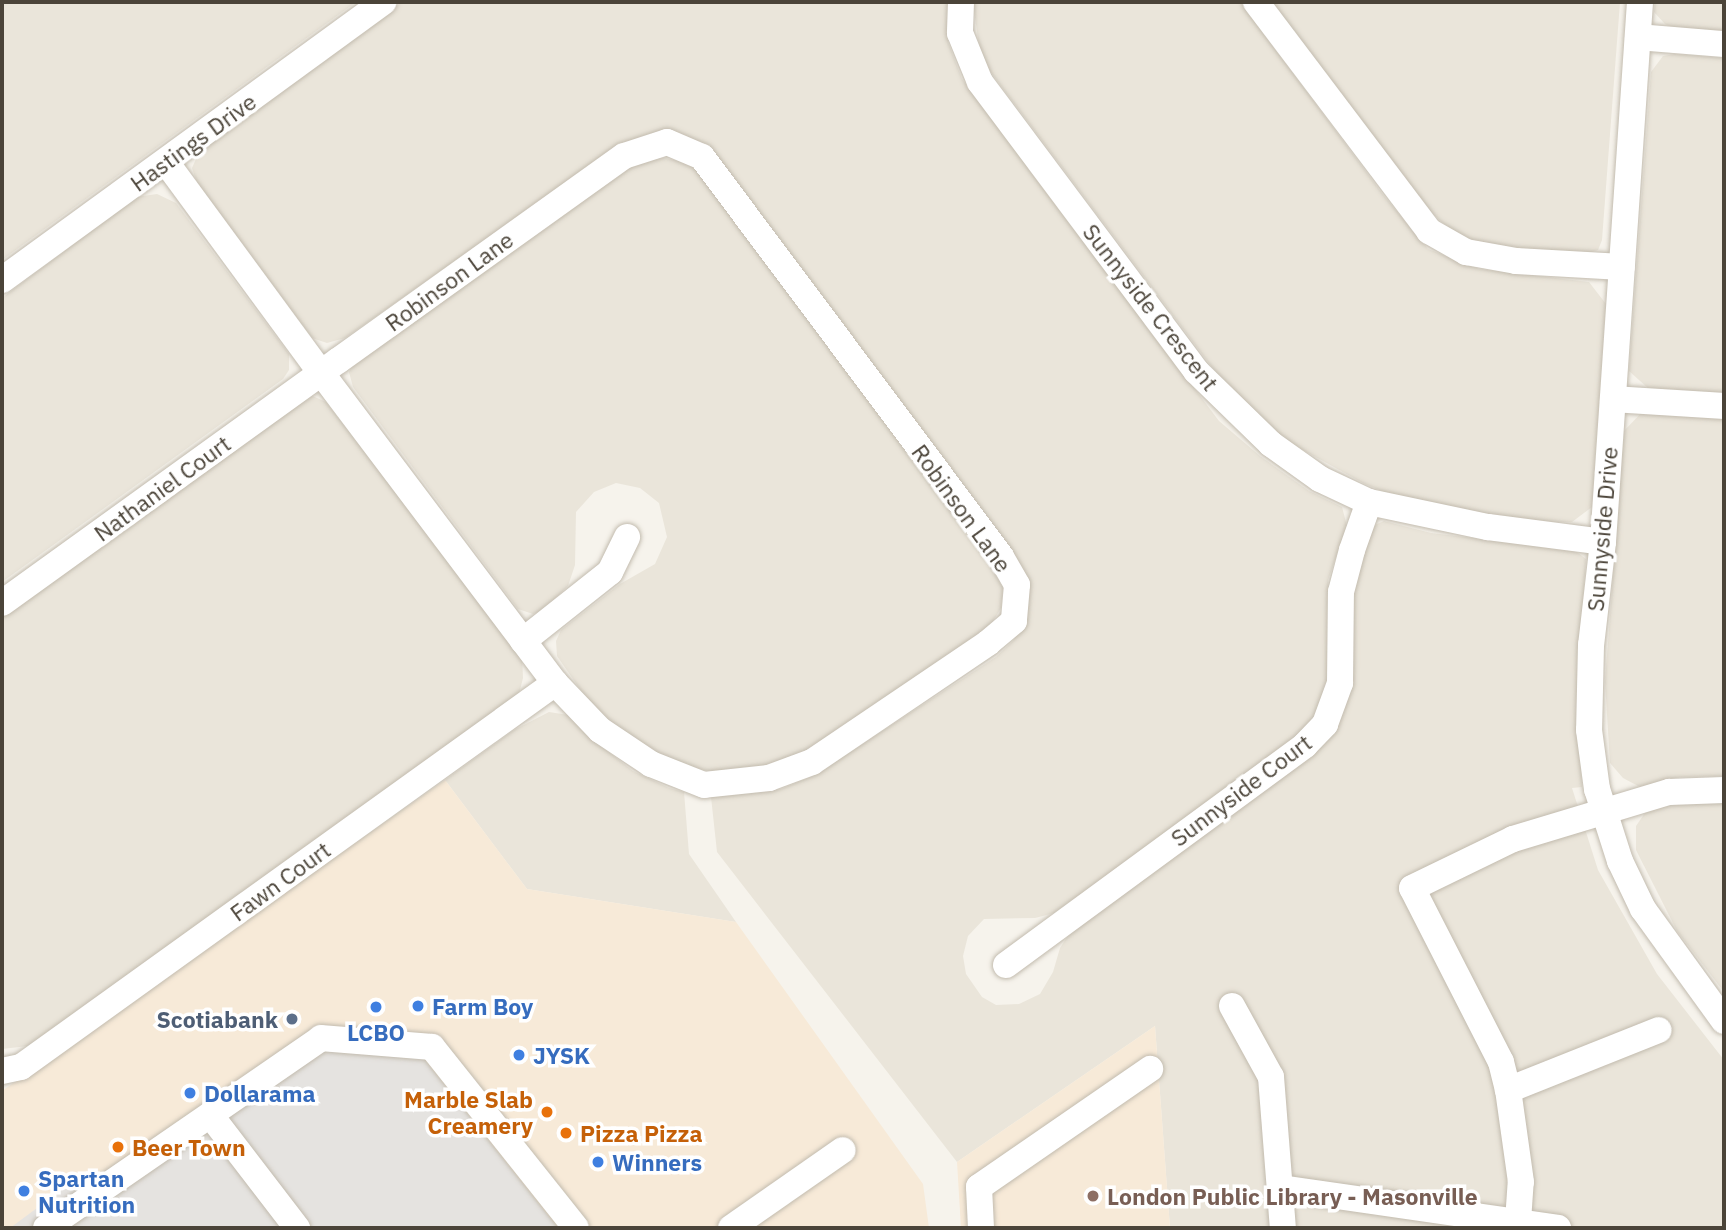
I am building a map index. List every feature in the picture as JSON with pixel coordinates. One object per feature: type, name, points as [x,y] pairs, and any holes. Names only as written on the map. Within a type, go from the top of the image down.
[{"type":"street","name":"Hastings Drive","points":[[2,279],[383,2]]},
{"type":"street","name":"Sunnyside Crescent","points":[[961,2],[960,33],[980,82],[1196,371],[1271,444],[1320,479],[1369,502],[1488,527],[1603,542]]},
{"type":"street","points":[[1256,2],[1429,231],[1466,252],[1516,261],[1622,267]]},
{"type":"street","name":"Sunnyside Drive","points":[[1640,2],[1603,542],[1591,645],[1590,730],[1597,789],[1620,861],[1643,909],[1724,1021]]},
{"type":"street","points":[[1638,37],[1724,44]]},
{"type":"street","name":"Robinson Lane","points":[[166,162],[321,373],[555,684],[600,730],[651,764],[704,785],[769,778],[812,762],[988,643],[1014,621],[1017,585],[1001,557],[702,157],[667,142],[624,156],[321,373]]},
{"type":"street","name":"Nathaniel Court","points":[[2,603],[321,373]]},
{"type":"street","points":[[1613,399],[1724,406]]},
{"type":"street","name":"Sunnyside Court","points":[[1006,965],[1305,745],[1325,724],[1340,683],[1341,592],[1369,502]]},
{"type":"street","points":[[523,641],[610,572],[627,537]]},
{"type":"street","name":"Fawn Court","points":[[2,1071],[21,1067],[555,684]]},
{"type":"street","points":[[1518,1221],[1521,1182],[1508,1090],[1501,1062],[1412,888],[1513,839],[1669,792],[1724,790]]},
{"type":"street","points":[[1232,1006],[1271,1077],[1283,1228]]},
{"type":"street","points":[[1508,1090],[1660,1030]]},
{"type":"street","points":[[46,1228],[321,1038],[432,1047],[576,1228]]},
{"type":"street","points":[[981,1228],[979,1186],[1150,1069]]},
{"type":"street","points":[[218,1125],[296,1228]]},
{"type":"street","points":[[731,1228],[843,1150]]},
{"type":"street","points":[[1281,1188],[1447,1220],[1518,1221],[1558,1228]]},
{"type":"shaded area","points":[[2,2],[356,2],[2,260]]},
{"type":"shaded area","points":[[402,2],[950,2],[948,42],[962,79],[1219,421],[1260,456],[1309,491],[1342,507],[1347,526],[1328,580],[1334,679],[1305,735],[1054,913],[1035,918],[984,919],[968,936],[963,956],[966,974],[982,997],[996,1005],[1019,1004],[1040,994],[1053,972],[1060,948],[1073,928],[1337,723],[1348,588],[1366,529],[1384,521],[1431,533],[1574,550],[1586,559],[1577,690],[1582,787],[1572,788],[1598,870],[1657,974],[1724,1060],[1724,1228],[1170,1228],[1155,1026],[957,1162],[717,852],[711,797],[781,789],[815,775],[996,657],[1013,641],[1024,621],[1027,598],[703,145],[614,149],[345,338],[327,343],[312,338],[197,183],[192,168],[199,152]]},
{"type":"shaded area","points":[[1240,2],[1384,196],[1428,249],[1479,269],[1589,282],[1606,304],[1592,507],[1572,522],[1453,521],[1363,483],[1283,439],[1223,382],[987,67],[979,46],[973,3]]},
{"type":"shaded area","points":[[1272,2],[1620,2],[1602,240],[1598,250],[1585,254],[1487,246],[1452,231],[1425,207]]},
{"type":"shaded area","points":[[1655,2],[1724,2],[1724,34],[1678,31],[1665,24],[1654,12]]},
{"type":"shaded area","points":[[1675,54],[1724,58],[1724,396],[1649,389],[1629,371],[1651,72],[1663,56]]},
{"type":"shaded area","points":[[664,158],[688,163],[705,179],[992,569],[1003,588],[1001,608],[985,634],[800,754],[749,770],[713,772],[669,762],[598,715],[557,656],[556,641],[561,630],[620,584],[655,564],[667,537],[659,503],[640,488],[616,483],[594,492],[576,512],[575,565],[568,586],[542,611],[533,614],[518,609],[353,387],[349,372],[356,358],[635,160]]},
{"type":"shaded area","points":[[157,194],[176,203],[289,354],[289,370],[283,379],[2,582],[2,298],[136,197]]},
{"type":"shaded area","points":[[308,394],[326,402],[522,657],[523,678],[519,694],[28,1046],[2,1049],[2,613]]},
{"type":"shaded area","points":[[1644,410],[1724,417],[1724,776],[1680,777],[1640,787],[1623,778],[1610,763],[1605,682],[1624,431]]},
{"type":"shaded area","points":[[549,712],[568,715],[597,743],[633,771],[684,792],[689,854],[736,922],[527,889],[445,780],[514,730]]},
{"type":"shaded area","points":[[445,780],[527,889],[736,922],[923,1184],[929,1228],[2,1228],[2,1091]]},
{"type":"shaded area","points":[[1688,802],[1724,803],[1724,992],[1677,931],[1636,850],[1636,826],[1647,810]]},
{"type":"shaded area","points":[[1155,1026],[1170,1228],[961,1228],[957,1162]]},
{"type":"shaded area","points":[[326,1050],[424,1059],[558,1228],[10,1228],[79,1177],[102,1204]]},
{"type":"place","name":"Farm Boy","points":[[418,1006]]},
{"type":"place","name":"LCBO","points":[[376,1007]]},
{"type":"place","name":"Scotiabank","points":[[292,1019]]},
{"type":"place","name":"JYSK","points":[[519,1055]]},
{"type":"place","name":"Dollarama","points":[[190,1093]]},
{"type":"place","name":"Marble Slab Creamery","points":[[547,1112]]},
{"type":"place","name":"Pizza Pizza","points":[[566,1133]]},
{"type":"place","name":"Beer Town","points":[[118,1147]]},
{"type":"place","name":"Winners","points":[[598,1162]]},
{"type":"place","name":"Spartan Nutrition","points":[[24,1191]]},
{"type":"place","name":"London Public Library - Masonville","points":[[1093,1196]]}]
